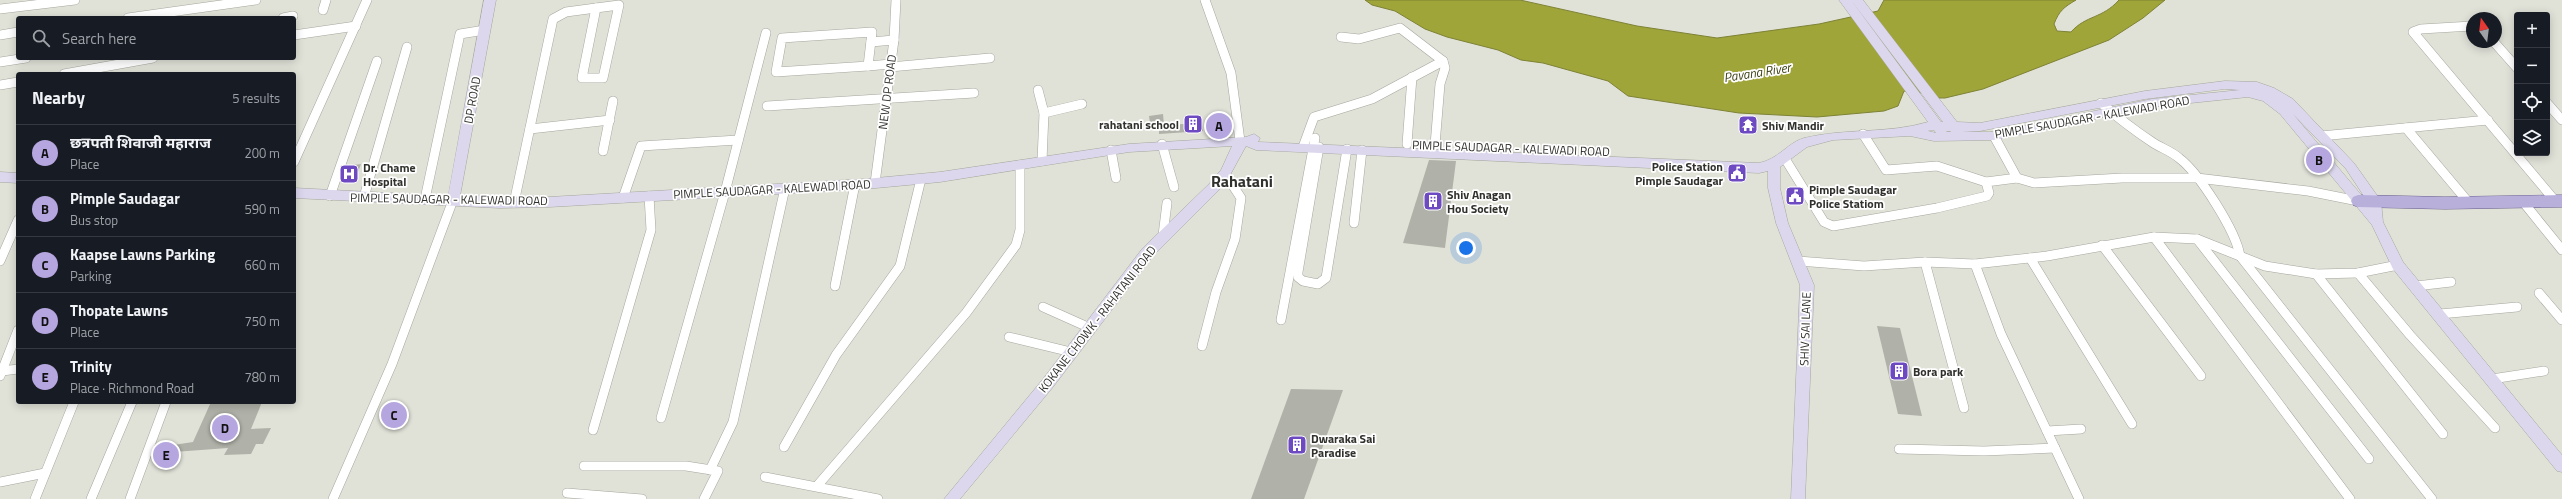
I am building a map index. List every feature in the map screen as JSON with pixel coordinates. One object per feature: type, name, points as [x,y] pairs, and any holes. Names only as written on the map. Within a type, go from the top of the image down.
[{"type":"main road","name":"DP ROAD","points":[[454,200],[490,0]]},
{"type":"main road","points":[[1845,0],[1929,113],[1945,137]]},
{"type":"main road","points":[[1857,0],[1961,137]]},
{"type":"main road","name":"PIMPLE SAUDAGAR - KALEWADI ROAD","points":[[1311,143],[1435,145],[1760,168],[1779,161],[1803,144],[1817,139],[1862,134],[1910,132],[1938,126],[1953,125],[1980,127],[2145,95],[2243,84],[2267,90],[2280,96],[2350,166],[2375,201]]},
{"type":"main road","name":"PIMPLE SAUDAGAR - KALEWADI ROAD","points":[[1910,132],[1945,137],[1994,136],[2152,104],[2248,93],[2267,98],[2284,111],[2376,222]]},
{"type":"main road","name":"PIMPLE SAUDAGAR - KALEWADI ROAD","points":[[296,193],[330,196],[514,203],[623,198],[921,179],[1111,150],[1162,144],[1244,141],[1257,137],[1362,150],[1544,153]]},
{"type":"main road","name":"KOKANE CHOWK - RAHATANI ROAD","points":[[951,499],[1164,235],[1226,175],[1244,141]]},
{"type":"main road","name":"SHIV SAI LANE","points":[[1779,161],[1774,188],[1782,222],[1807,285],[1798,499]]},
{"type":"main road","points":[[0,176],[16,178]]},
{"type":"main road","points":[[2358,201],[2469,203],[2559,202]]},
{"type":"main road","points":[[2375,201],[2376,222],[2398,265],[2440,314],[2562,466]]},
{"type":"street","points":[[0,9],[75,0]]},
{"type":"street","points":[[142,16],[256,0]]},
{"type":"street","points":[[323,10],[326,0]]},
{"type":"street","points":[[296,158],[367,0]]},
{"type":"street","name":"NEW DP ROAD","points":[[875,183],[894,40],[896,0]]},
{"type":"street","points":[[1205,0],[1231,73],[1244,141]]},
{"type":"street","points":[[514,203],[553,19],[556,15],[561,13],[596,8],[619,5],[603,78],[582,78],[596,8]]},
{"type":"street","points":[[296,35],[356,26]]},
{"type":"street","points":[[2466,26],[2421,29],[2413,32],[2559,202]]},
{"type":"street","points":[[1341,37],[1359,40],[1400,28],[1443,60],[1445,68],[1440,84],[1435,145]]},
{"type":"street","points":[[425,199],[460,34],[485,30]]},
{"type":"street","points":[[0,34],[16,32]]},
{"type":"street","points":[[868,67],[872,32],[782,38],[776,72],[890,66],[990,58]]},
{"type":"street","points":[[661,418],[725,192],[766,33]]},
{"type":"street","points":[[871,42],[894,40]]},
{"type":"street","points":[[364,197],[407,47]]},
{"type":"street","points":[[2499,48],[2514,65]]},
{"type":"street","points":[[0,62],[16,60]]},
{"type":"street","points":[[75,72],[139,60]]},
{"type":"street","points":[[1347,149],[1326,278],[1318,284],[1303,281],[1298,277],[1298,272],[1314,117],[1372,99],[1443,60]]},
{"type":"street","points":[[330,196],[377,61]]},
{"type":"street","points":[[1407,144],[1412,77]]},
{"type":"street","points":[[0,85],[16,82]]},
{"type":"street","points":[[1038,90],[1044,113],[1042,161]]},
{"type":"street","points":[[767,106],[885,100],[974,93]]},
{"type":"street","points":[[603,151],[613,101]]},
{"type":"street","points":[[2101,103],[2156,144],[2180,158],[2192,169],[2232,230],[2239,244],[2240,256],[2432,499]]},
{"type":"street","points":[[1044,113],[1082,104]]},
{"type":"street","points":[[2550,106],[2562,120]]},
{"type":"street","points":[[530,129],[610,120]]},
{"type":"street","points":[[2321,136],[2488,120]]},
{"type":"street","points":[[2406,128],[2469,203]]},
{"type":"street","points":[[1862,134],[1886,170],[1937,166],[1986,182],[2017,178],[2034,183],[2122,178],[2197,178],[2308,191],[2358,201]]},
{"type":"street","points":[[1994,136],[2017,178]]},
{"type":"street","points":[[623,198],[641,146],[738,140]]},
{"type":"street","points":[[1281,320],[1311,143]]},
{"type":"street","points":[[1162,144],[1174,186]]},
{"type":"street","points":[[1111,150],[1116,178]]},
{"type":"street","points":[[1354,223],[1362,150]]},
{"type":"street","points":[[1779,161],[1824,222],[1833,226],[1938,208],[1986,196],[1989,193],[1986,182]]},
{"type":"street","points":[[817,486],[966,313],[1016,245],[1020,230],[1020,165]]},
{"type":"street","points":[[1202,346],[1216,292],[1235,239],[1241,198],[1226,175]]},
{"type":"street","points":[[784,447],[836,355],[900,266],[921,179]]},
{"type":"street","points":[[834,286],[855,184]]},
{"type":"street","points":[[710,470],[733,422],[785,188]]},
{"type":"street","points":[[593,430],[634,295],[651,230],[649,196]]},
{"type":"street","points":[[333,499],[392,364],[454,200]]},
{"type":"street","points":[[1164,235],[1167,203]]},
{"type":"street","points":[[2524,203],[2562,250]]},
{"type":"street","points":[[0,261],[16,225]]},
{"type":"street","points":[[1798,261],[1864,266],[1925,262],[1975,264],[2030,258],[2154,237],[2197,239],[2265,266],[2316,274],[2358,273],[2398,265]]},
{"type":"street","points":[[2154,237],[2350,499]]},
{"type":"street","points":[[2197,239],[2369,459]]},
{"type":"street","points":[[2102,245],[2201,376]]},
{"type":"street","points":[[2030,258],[2132,424]]},
{"type":"street","points":[[1925,262],[1964,408]]},
{"type":"street","points":[[1975,264],[2001,334],[2079,499]]},
{"type":"street","points":[[2358,273],[2410,335],[2495,428]]},
{"type":"street","points":[[2316,274],[2357,323],[2443,434]]},
{"type":"street","points":[[2416,286],[2451,282]]},
{"type":"street","points":[[2540,293],[2562,320]]},
{"type":"street","points":[[1043,307],[1090,328]]},
{"type":"street","points":[[2440,314],[2517,307]]},
{"type":"street","points":[[1,373],[16,335]]},
{"type":"street","points":[[1009,337],[1071,352]]},
{"type":"street","points":[[1,373],[16,369]]},
{"type":"street","points":[[2492,379],[2544,371]]},
{"type":"street","points":[[35,499],[73,404]]},
{"type":"street","points":[[91,499],[131,404]]},
{"type":"street","points":[[130,499],[165,404]]},
{"type":"street","points":[[2047,431],[2081,429]]},
{"type":"street","points":[[1899,449],[1984,450],[2055,448]]},
{"type":"street","points":[[584,466],[686,466],[718,471],[704,499]]},
{"type":"street","points":[[0,482],[45,473]]},
{"type":"street","points":[[765,477],[878,499]]},
{"type":"street","points":[[567,493],[642,499]]},
{"type":"water","name":"Pavana River","points":[[1365,0],[1520,0],[1637,26],[1717,38],[1819,24],[1878,11],[1884,0],[2076,0],[2062,10],[2054,24],[2057,31],[2071,32],[2082,22],[2106,11],[2119,0],[2165,0],[2143,18],[2109,40],[1983,89],[1945,98],[1930,98],[1922,93],[1904,91],[1898,106],[1884,111],[1817,117],[1739,113],[1628,96],[1608,81],[1543,63],[1521,60],[1498,50],[1447,37],[1425,29],[1395,11],[1372,5]]},
{"type":"building","name":"rahatani school","points":[[1163,114],[1164,125],[1202,123],[1203,131],[1159,134],[1159,129],[1151,130],[1149,116]]},
{"type":"building","name":"Shiv Anagan Hou Society","points":[[1429,160],[1456,161],[1445,248],[1403,243]]},
{"type":"building","name":"Dr. Chame Hospital","points":[[361,164],[356,178],[342,180],[347,166]]},
{"type":"building","name":"Bora park","points":[[1877,326],[1900,328],[1922,416],[1898,414]]},
{"type":"building","name":"Dwaraka Sai Paradise","points":[[1291,389],[1343,390],[1304,499],[1251,499]]},
{"type":"building","points":[[210,404],[261,404],[251,429],[271,428],[263,444],[256,444],[251,454],[224,455],[228,448],[174,452],[171,462],[155,465],[160,447],[193,442]]},
{"type":"place","name":"rahatani school","points":[[1193,124]]},
{"type":"place","name":"Shiv Mandir","points":[[1748,125]]},
{"type":"place","name":"छत्रपती शिवाजी महाराज","points":[[1219,126]]},
{"type":"place","name":"Pimple Saudagar","points":[[2319,160]]},
{"type":"place","name":"Police Station Pimple Saudagar","points":[[1737,173]]},
{"type":"place","name":"Dr. Chame Hospital","points":[[349,174]]},
{"type":"place","name":"Pimple Saudagar Police Statiom","points":[[1795,196]]},
{"type":"place","name":"Shiv Anagan Hou Society","points":[[1433,201]]},
{"type":"place","name":"Bora park","points":[[1899,371]]},
{"type":"place","name":"Kaapse Lawns Parking","points":[[394,415]]},
{"type":"place","name":"Thopate Lawns","points":[[225,428]]},
{"type":"place","name":"Dwaraka Sai Paradise","points":[[1297,445]]},
{"type":"place","name":"Trinity","points":[[166,455]]},
{"type":"district","name":"Rahatani","points":[[1242,181]]}]
